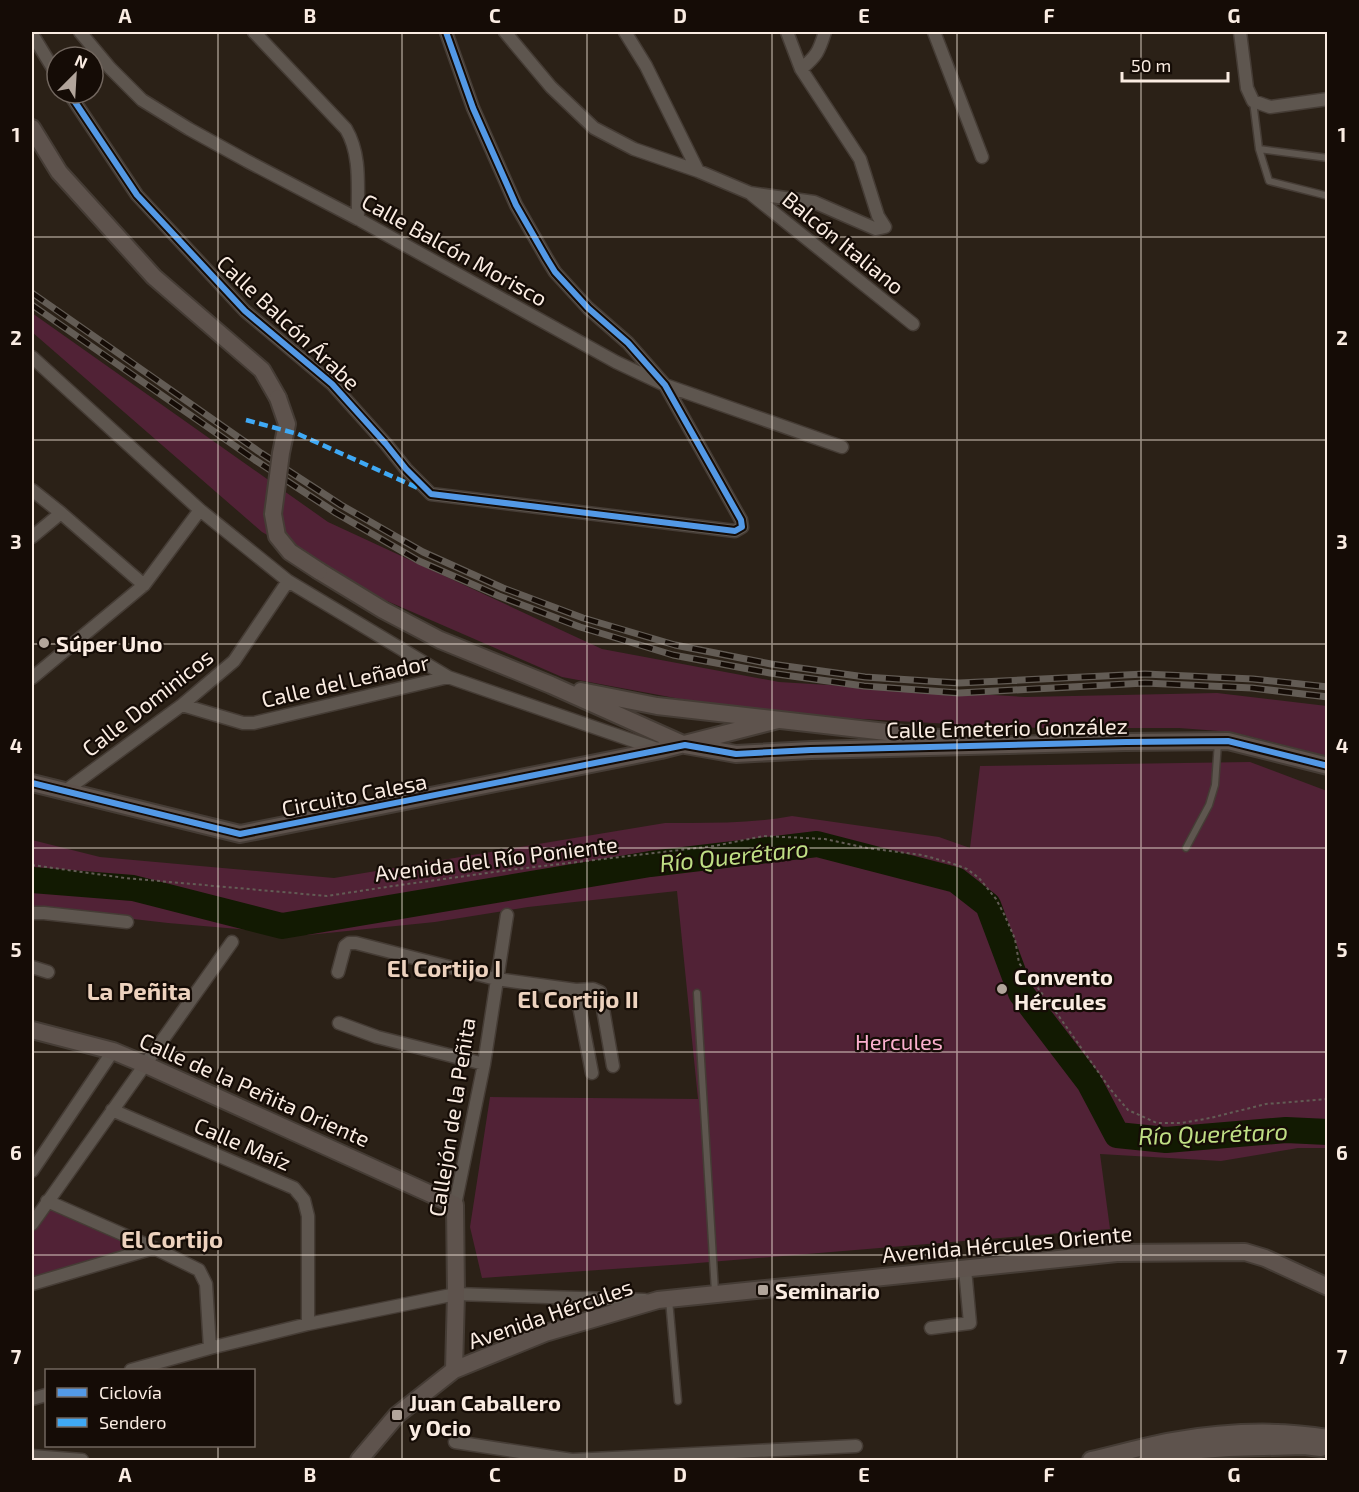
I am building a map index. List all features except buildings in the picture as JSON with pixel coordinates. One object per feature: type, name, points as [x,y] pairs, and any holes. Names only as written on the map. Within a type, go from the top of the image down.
[{"type":"street","name":"Calle Balcón Morisco","points":[[80,32],[110,68],[142,100],[218,145],[358,219],[616,362],[665,385],[842,447]]},
{"type":"street","points":[[254,32],[346,129],[356,155],[358,219]]},
{"type":"street","points":[[446,32],[473,108],[516,205],[555,272],[588,308],[628,343],[665,385]]},
{"type":"street","points":[[505,32],[551,87],[594,128],[634,149],[698,171],[750,193],[814,202],[876,229],[885,227],[878,216],[860,159],[801,69],[787,32]]},
{"type":"street","points":[[625,32],[646,66],[698,171]]},
{"type":"street","points":[[801,69],[813,59],[820,49],[825,32]]},
{"type":"street","points":[[934,32],[982,157]]},
{"type":"street","points":[[1240,32],[1247,88],[1253,101],[1270,107],[1328,99]]},
{"type":"street","points":[[32,34],[45,55]]},
{"type":"street","name":"Calle Balcón Árabe","points":[[77,105],[137,195],[245,311],[332,384],[406,469],[431,494],[735,531],[742,527],[741,520],[665,385]]},
{"type":"street","name":"Calle Emeterio González","points":[[32,128],[59,172],[154,278],[262,370],[278,398],[287,424],[273,514],[278,536],[290,552],[383,610],[440,640],[551,685],[684,745],[736,754],[811,750],[1228,741],[1328,766]]},
{"type":"street","name":"Balcón Italiano","points":[[750,193],[913,324]]},
{"type":"street","points":[[32,357],[200,510],[288,581],[448,677],[661,750]]},
{"type":"street","points":[[32,490],[144,585]]},
{"type":"street","points":[[32,678],[144,585],[200,510]]},
{"type":"street","points":[[32,537],[61,513]]},
{"type":"street","name":"Calle Dominicos","points":[[65,791],[182,705],[234,661],[288,581]]},
{"type":"street","name":"Calle del Leñador","points":[[182,705],[243,723],[254,723],[448,677]]},
{"type":"street","name":"Calle Emeterio González","points":[[551,685],[657,706],[1003,745]]},
{"type":"street","name":"Circuito Calesa","points":[[32,783],[240,834],[661,750],[778,720]]},
{"type":"street","points":[[811,750],[819,739],[813,724]]},
{"type":"street","points":[[32,913],[128,922]]},
{"type":"street","name":"Callejón de la Peñita","points":[[454,1370],[455,1204],[483,1064],[507,915]]},
{"type":"street","points":[[32,1224],[232,942]]},
{"type":"street","points":[[338,972],[345,946],[349,943],[356,943],[496,980],[576,990],[593,989],[600,992],[613,1066]]},
{"type":"street","points":[[32,967],[48,972]]},
{"type":"street","points":[[576,990],[592,1073]]},
{"type":"street","points":[[339,1023],[377,1037],[483,1064]]},
{"type":"street","name":"Calle de la Peñita Oriente","points":[[32,1030],[113,1051],[455,1204]]},
{"type":"street","points":[[32,1171],[113,1051]]},
{"type":"street","name":"Calle Maíz","points":[[112,1110],[294,1188],[303,1200],[308,1216],[308,1324]]},
{"type":"street","points":[[47,1201],[200,1270],[206,1284],[210,1348]]},
{"type":"street","points":[[32,1284],[154,1248]]},
{"type":"street","name":"Avenida Hércules Oriente","points":[[670,1299],[1117,1253],[1245,1252],[1265,1258],[1328,1287]]},
{"type":"street","points":[[932,1328],[970,1323],[965,1269]]},
{"type":"street","points":[[138,1369],[210,1348],[308,1324],[456,1294],[670,1299]]},
{"type":"street","name":"Avenida Hércules","points":[[359,1461],[397,1415],[454,1370],[545,1333],[670,1299]]},
{"type":"street","points":[[1091,1461],[1171,1441],[1232,1433],[1273,1433],[1328,1438]]},
{"type":"street","points":[[455,1442],[572,1460],[856,1446]]},
{"type":"street","points":[[1147,1461],[1201,1450],[1229,1448],[1304,1446],[1328,1450]]},
{"type":"street","points":[[32,1456],[82,1461]]},
{"type":"lane","points":[[1253,101],[1259,149],[1269,181],[1328,196]]},
{"type":"lane","points":[[1259,149],[1328,158]]},
{"type":"lane","points":[[1186,848],[1209,805],[1215,785],[1218,741]]},
{"type":"lane","points":[[697,993],[715,1295]]},
{"type":"lane","points":[[670,1299],[678,1401]]},
{"type":"green space","points":[[32,313],[328,522],[602,649],[779,682],[1025,697],[1217,693],[1327,706],[1327,756],[1232,732],[1179,728],[985,726],[756,713],[562,677],[371,594],[262,532],[32,332]]},
{"type":"green space","name":"Hercules","points":[[1250,762],[1327,791],[1327,1148],[1298,1148],[1221,1161],[1100,1154],[1110,1229],[686,1264],[482,1278],[470,1227],[490,1097],[698,1099],[677,891],[528,907],[435,922],[308,935],[32,908],[32,840],[100,857],[334,878],[665,823],[744,822],[792,816],[939,837],[970,848],[980,766]]},
{"type":"green space","points":[[47,1201],[154,1248],[32,1284],[32,1224]]},
{"type":"waterway","name":"Río Querétaro","points":[[32,880],[133,888],[282,926],[650,864],[817,844],[956,880],[988,905],[1021,993],[1089,1082],[1117,1135],[1166,1140],[1286,1130],[1328,1132]]},
{"type":"railway","points":[[32,293],[261,453],[341,505],[423,552],[503,588],[583,618],[675,645],[771,664],[865,677],[959,683],[1145,674],[1253,679],[1328,687]]},
{"type":"railway","points":[[32,305],[255,460],[336,513],[419,561],[499,596],[580,627],[673,655],[770,673],[864,686],[959,693],[1145,683],[1252,688],[1328,697]]},
{"type":"marked path","points":[[246,420],[298,434],[418,488]]},
{"type":"cycle path","points":[[77,105],[137,195],[245,311],[332,384],[406,469],[431,494],[735,531],[742,527],[741,520],[665,385],[628,343],[588,308],[555,272],[547,259],[516,205],[473,108],[446,32]]},
{"type":"cycle path","points":[[32,783],[240,834],[685,745],[736,754],[811,750],[1228,741],[1328,766]]},
{"type":"place","name":"Súper Uno","points":[[44,643]]},
{"type":"place","name":"Convento Hércules","points":[[1002,989]]},
{"type":"place","name":"Seminario","points":[[763,1290]]},
{"type":"place","name":"Juan Caballero y Ocio","points":[[397,1415]]},
{"type":"district","name":"El Cortijo I","points":[[444,967]]},
{"type":"district","name":"La Peñita","points":[[139,990]]},
{"type":"district","name":"El Cortijo II","points":[[578,998]]},
{"type":"district","name":"El Cortijo","points":[[172,1238]]}]
